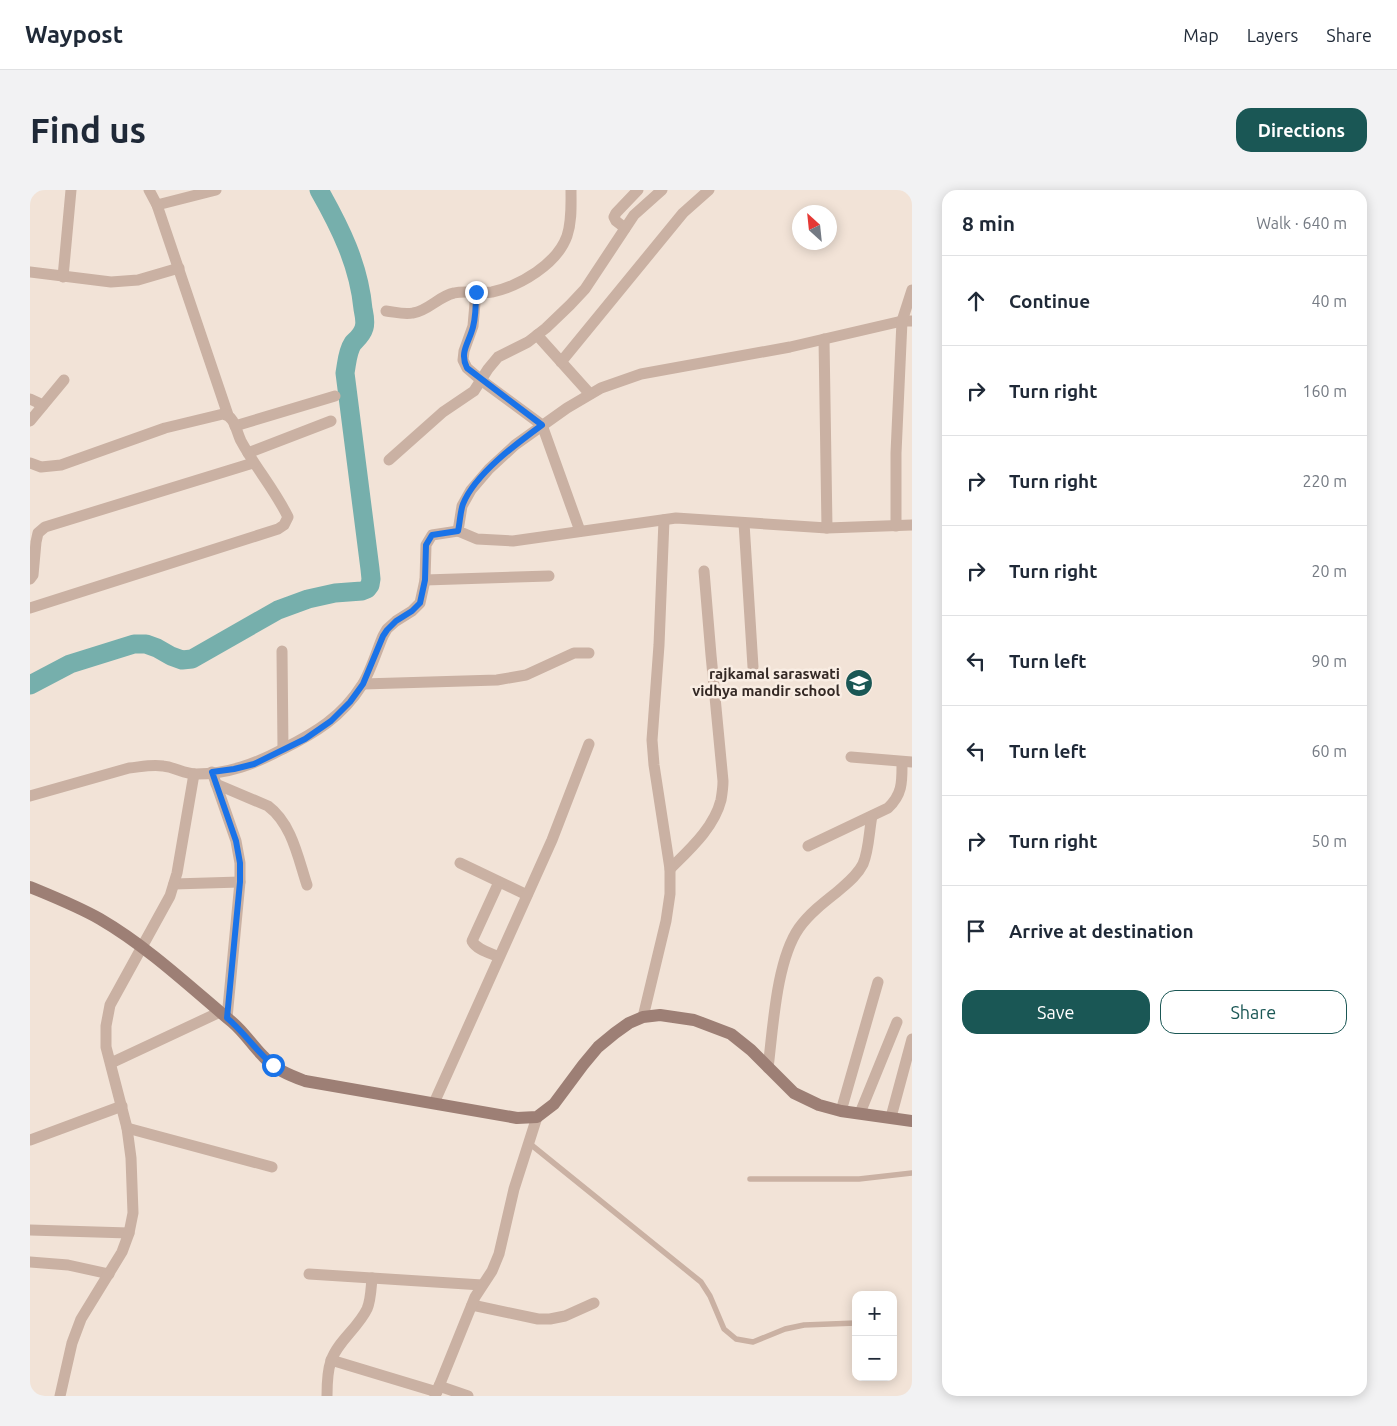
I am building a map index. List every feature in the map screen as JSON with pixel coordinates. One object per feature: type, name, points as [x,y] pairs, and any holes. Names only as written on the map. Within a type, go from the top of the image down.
[{"type":"street","points":[[64,277],[71,190]]},
{"type":"street","points":[[30,608],[278,529],[284,526],[288,517],[251,458],[228,415],[157,205],[149,190]]},
{"type":"street","points":[[157,205],[216,190]]},
{"type":"street","points":[[386,311],[406,314],[415,313],[447,295],[456,292],[490,292],[521,281],[541,268],[557,253],[567,237],[570,222],[571,190]]},
{"type":"street","points":[[625,228],[614,217],[638,190]]},
{"type":"street","points":[[389,460],[443,412],[474,391],[498,357],[528,342],[570,305],[585,289],[634,216],[662,190]]},
{"type":"street","points":[[561,362],[683,213],[710,190]]},
{"type":"street","points":[[30,272],[111,282],[138,280],[179,268]]},
{"type":"street","points":[[896,526],[896,453],[907,321],[912,290]]},
{"type":"street","points":[[476,292],[473,326],[464,351],[463,360],[467,368],[481,380],[542,425],[580,531]]},
{"type":"street","points":[[458,531],[462,506],[471,490],[489,469],[514,445],[567,408],[601,388],[641,374],[790,347],[907,321]]},
{"type":"street","points":[[537,335],[590,394]]},
{"type":"street","points":[[824,339],[826,528]]},
{"type":"street","points":[[30,421],[64,380]]},
{"type":"street","points":[[235,426],[335,396]]},
{"type":"street","points":[[30,399],[43,405]]},
{"type":"street","points":[[30,463],[41,467],[61,464],[165,428],[209,416],[228,415]]},
{"type":"street","points":[[30,579],[38,533],[45,527],[251,458],[331,421]]},
{"type":"street","points":[[30,796],[142,766],[161,765],[194,774],[234,769],[254,764],[305,739],[331,721],[350,702],[363,684],[387,630],[420,603],[425,580],[426,545],[432,535],[458,531],[477,539],[513,541],[676,518],[826,528],[912,525]]},
{"type":"street","points":[[642,1018],[666,921],[670,894],[670,869],[652,740],[664,520]]},
{"type":"street","points":[[744,523],[753,667]]},
{"type":"street","points":[[670,869],[705,832],[721,801],[724,781],[704,571]]},
{"type":"street","points":[[425,580],[549,576]]},
{"type":"street","points":[[282,651],[283,749]]},
{"type":"street","points":[[363,684],[497,680],[526,675],[574,653],[589,653]]},
{"type":"street","points":[[434,1104],[552,840],[589,744]]},
{"type":"street","points":[[808,846],[888,808],[896,801],[902,786],[907,762],[850,757]]},
{"type":"street","points":[[212,772],[236,841],[240,863],[240,882],[223,1015]]},
{"type":"street","points":[[60,1396],[72,1343],[81,1319],[122,1252],[129,1233],[133,1213],[131,1158],[127,1128],[106,1047],[106,1026],[110,1005],[170,896],[181,854],[194,774]]},
{"type":"street","points":[[216,784],[268,806],[275,812],[287,828],[306,885]]},
{"type":"street","points":[[768,1068],[780,978],[790,945],[798,929],[813,911],[848,883],[862,865],[866,856],[872,816]]},
{"type":"street","points":[[460,863],[527,895]]},
{"type":"street","points":[[174,884],[240,882]]},
{"type":"street","points":[[499,882],[472,941],[478,948],[499,958]]},
{"type":"street","points":[[30,888],[76,906],[100,919],[141,947],[238,1027],[264,1057],[283,1073],[305,1081],[434,1104],[517,1118],[537,1117]]},
{"type":"street","points":[[841,1111],[878,982]]},
{"type":"street","points":[[110,1062],[223,1015]]},
{"type":"street","points":[[437,1391],[475,1297],[492,1271],[499,1254],[514,1189],[537,1117],[554,1104],[598,1047],[630,1023],[642,1018],[660,1016],[694,1020],[731,1034],[751,1050],[794,1093],[819,1105],[841,1111],[912,1121]]},
{"type":"street","points":[[860,1113],[897,1022]]},
{"type":"street","points":[[891,1118],[912,1039]]},
{"type":"street","points":[[30,1140],[122,1106]]},
{"type":"street","points":[[127,1128],[272,1167]]},
{"type":"street","points":[[30,1230],[129,1233]]},
{"type":"street","points":[[30,1262],[68,1265],[109,1274]]},
{"type":"street","points":[[309,1274],[482,1285]]},
{"type":"street","points":[[328,1396],[327,1385],[331,1360],[368,1307],[372,1278]]},
{"type":"street","points":[[472,1305],[544,1319],[565,1316],[594,1303]]},
{"type":"street","points":[[331,1360],[437,1391],[468,1396]]},
{"type":"lane","points":[[528,1143],[701,1282],[710,1296],[724,1329],[736,1339],[753,1342],[785,1329],[804,1325],[852,1324]]},
{"type":"lane","points":[[750,1178],[858,1180],[912,1173]]},
{"type":"waterway","points":[[30,685],[70,664],[134,644],[146,644],[182,660],[192,659],[278,610],[308,599],[335,593],[362,591],[370,585],[370,569],[345,373],[350,350],[365,326],[365,318],[353,262],[341,232],[319,190]]},
{"type":"place","name":"rajkamal saraswati vidhya mandir school","points":[[859,683]]},
{"type":"route","points":[[273,1065],[238,1027],[227,1018],[240,882],[240,863],[236,841],[212,772],[254,764],[305,739],[331,721],[350,702],[363,684],[387,630],[420,603],[425,580],[426,545],[432,535],[458,531],[462,506],[471,490],[514,445],[542,425],[481,380],[467,368],[463,360],[464,351],[473,326],[476,292]]}]
